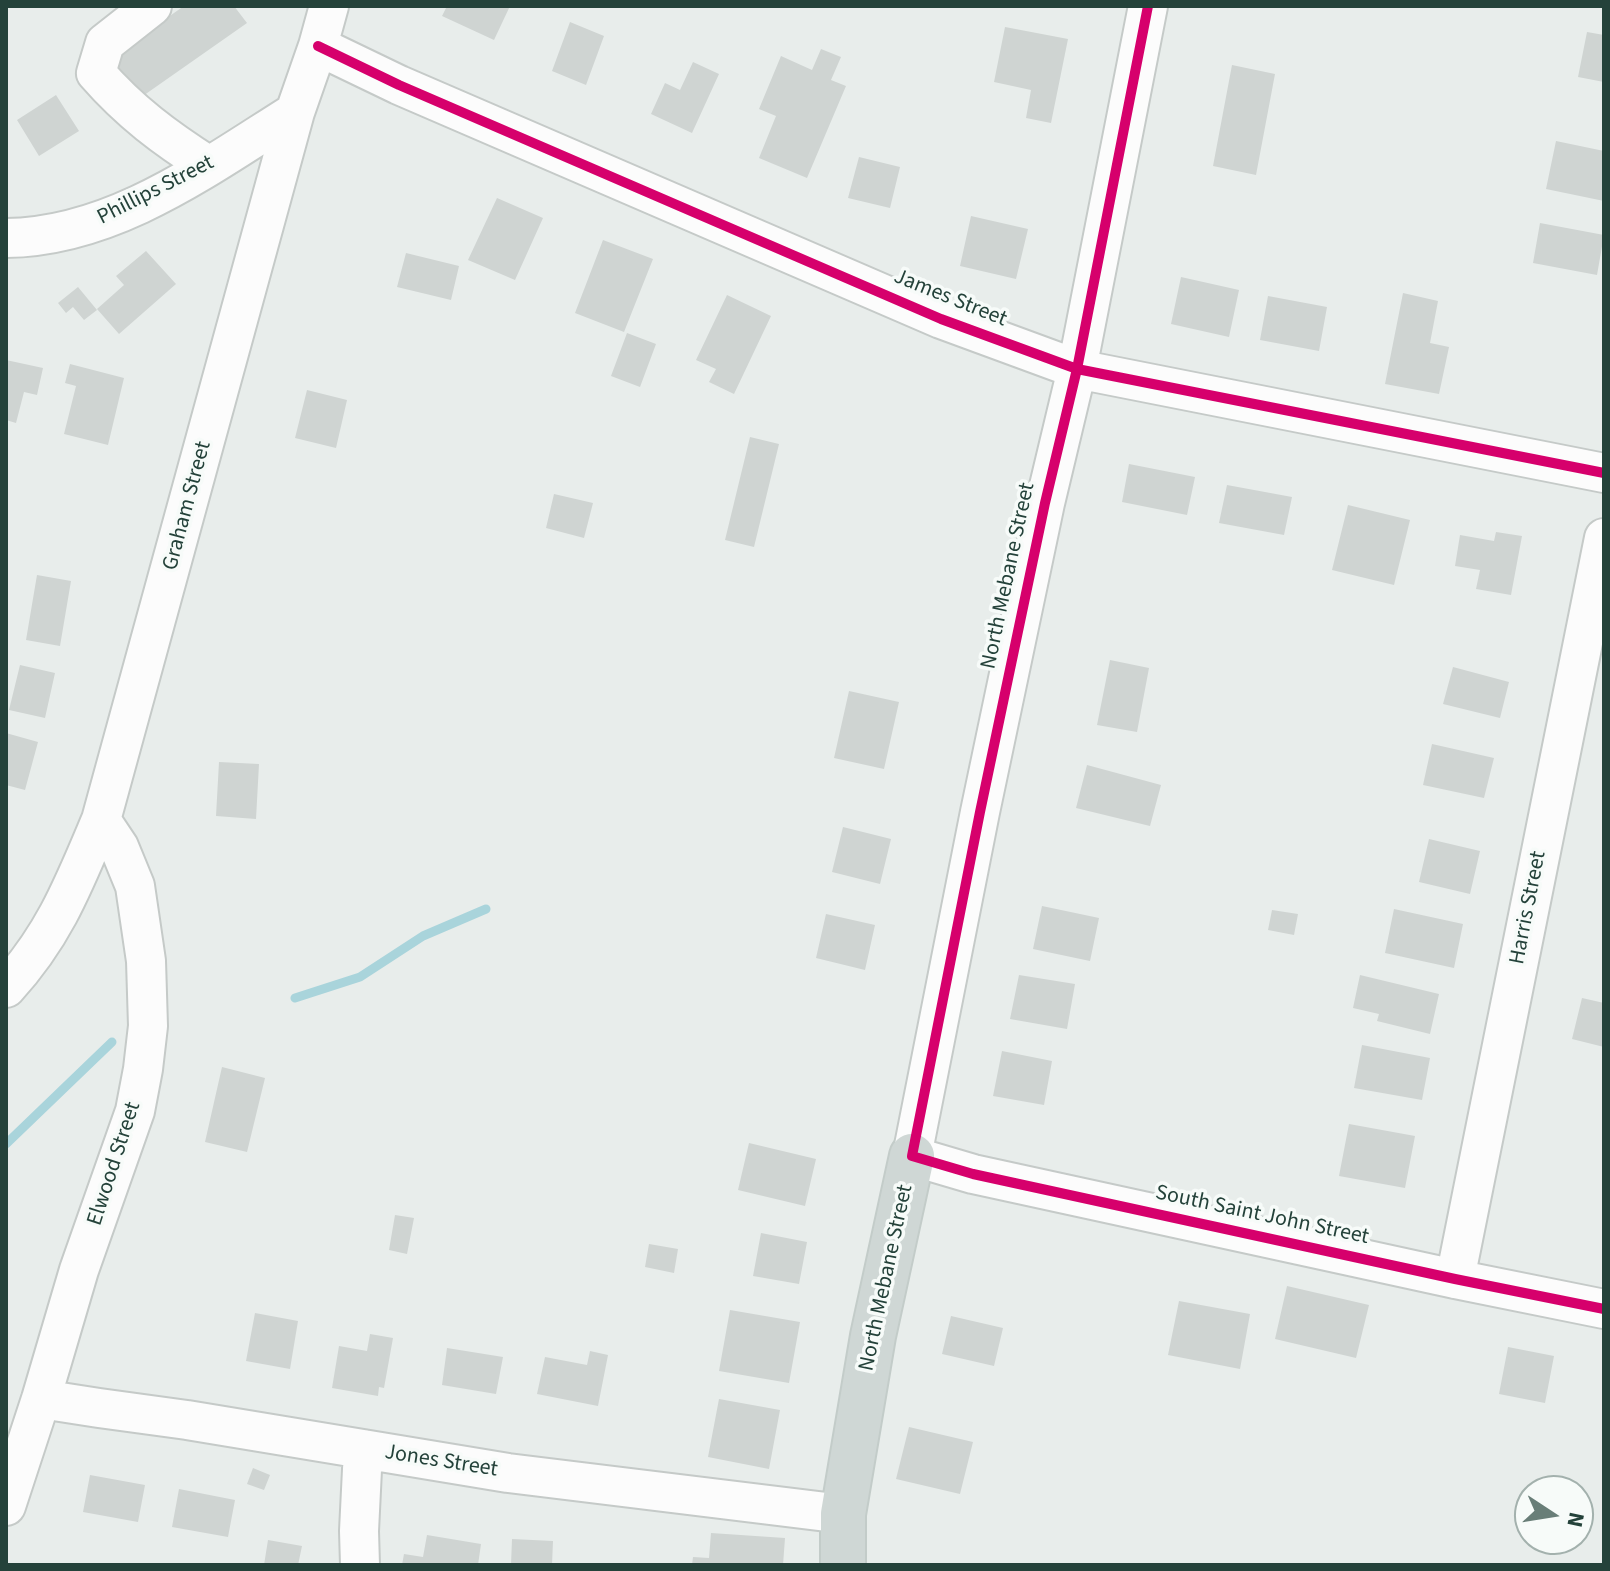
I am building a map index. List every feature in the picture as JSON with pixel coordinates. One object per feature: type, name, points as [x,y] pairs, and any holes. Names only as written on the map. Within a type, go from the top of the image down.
[{"type":"main road","name":"North Mebane Street","points":[[843,1565],[843,1514],[873,1336],[912,1156]]},
{"type":"street","points":[[152,6],[105,43],[96,73],[117,97],[162,136],[209,166]]},
{"type":"street","name":"North Mebane Street","points":[[912,1156],[989,765],[1077,369],[1148,6]]},
{"type":"street","name":"James Street","points":[[323,19],[399,85],[941,319],[1077,369],[1604,473]]},
{"type":"street","name":"Graham Street","points":[[6,988],[46,937],[66,902],[101,820],[323,19]]},
{"type":"street","name":"Phillips Street","points":[[6,238],[48,234],[95,223],[146,202],[295,112]]},
{"type":"street","name":"Harris Street","points":[[1455,1279],[1604,538]]},
{"type":"street","name":"Elwood Street","points":[[6,1506],[79,1270],[135,1111],[143,1069],[148,1026],[146,961],[135,886],[119,847],[101,820]]},
{"type":"street","name":"South Saint John Street","points":[[912,1156],[973,1174],[1604,1309]]},
{"type":"street","name":"Jones Street","points":[[41,1399],[508,1473],[843,1514]]},
{"type":"street","points":[[360,1565],[363,1449]]},
{"type":"building","points":[[184,6],[234,6],[247,23],[140,98],[111,57]]},
{"type":"building","points":[[447,6],[510,6],[494,40],[442,16]]},
{"type":"building","points":[[570,22],[604,36],[586,85],[552,71]]},
{"type":"building","points":[[1005,27],[1068,39],[1051,123],[1026,118],[1031,90],[994,82]]},
{"type":"building","points":[[1587,32],[1604,35],[1604,82],[1578,77]]},
{"type":"building","points":[[821,49],[841,57],[831,80],[846,86],[807,178],[759,158],[776,116],[759,109],[781,56],[812,70]]},
{"type":"building","points":[[693,62],[719,74],[692,133],[651,114],[665,83],[680,90]]},
{"type":"building","points":[[1232,65],[1275,74],[1256,175],[1213,166]]},
{"type":"building","points":[[56,95],[79,131],[39,156],[17,120]]},
{"type":"building","points":[[1556,141],[1604,151],[1604,201],[1546,189]]},
{"type":"building","points":[[859,157],[900,167],[890,208],[848,198]]},
{"type":"building","points":[[497,198],[543,218],[515,280],[468,260]]},
{"type":"building","points":[[971,216],[1028,229],[1016,279],[960,266]]},
{"type":"building","points":[[1540,223],[1604,235],[1597,275],[1533,263]]},
{"type":"building","points":[[603,240],[653,259],[624,332],[575,313]]},
{"type":"building","points":[[146,251],[176,284],[119,334],[97,309],[124,285],[116,276]]},
{"type":"building","points":[[406,253],[459,266],[451,300],[397,287]]},
{"type":"building","points":[[1181,277],[1239,290],[1229,337],[1171,324]]},
{"type":"building","points":[[78,287],[97,310],[84,320],[73,307],[66,313],[58,303]]},
{"type":"building","points":[[1403,293],[1438,301],[1430,343],[1449,347],[1439,394],[1385,384]]},
{"type":"building","points":[[727,295],[771,316],[734,394],[709,382],[716,369],[696,360]]},
{"type":"building","points":[[1268,296],[1327,307],[1319,351],[1260,340]]},
{"type":"building","points":[[627,333],[656,344],[640,387],[611,376]]},
{"type":"building","points":[[6,360],[43,368],[37,395],[24,392],[16,423],[6,420]]},
{"type":"building","points":[[70,364],[124,378],[108,445],[64,434],[76,386],[65,383]]},
{"type":"building","points":[[307,390],[347,400],[336,448],[295,438]]},
{"type":"building","points":[[750,437],[779,444],[754,547],[725,540]]},
{"type":"building","points":[[1129,464],[1195,477],[1187,515],[1122,502]]},
{"type":"building","points":[[1227,485],[1292,497],[1284,535],[1219,523]]},
{"type":"building","points":[[554,494],[593,503],[584,538],[546,528]]},
{"type":"building","points":[[1348,505],[1410,520],[1394,585],[1332,570]]},
{"type":"building","points":[[1496,532],[1522,536],[1511,595],[1476,589],[1480,570],[1455,566],[1460,535],[1494,541]]},
{"type":"building","points":[[37,575],[71,581],[60,646],[26,640]]},
{"type":"building","points":[[1110,660],[1149,668],[1137,732],[1097,725]]},
{"type":"building","points":[[20,665],[55,673],[45,718],[9,710]]},
{"type":"building","points":[[1453,667],[1509,682],[1500,718],[1443,704]]},
{"type":"building","points":[[849,691],[899,702],[884,769],[834,758]]},
{"type":"building","points":[[6,733],[38,742],[25,790],[6,785]]},
{"type":"building","points":[[1432,744],[1494,758],[1484,798],[1423,785]]},
{"type":"building","points":[[219,762],[259,764],[256,819],[216,816]]},
{"type":"building","points":[[1087,765],[1161,785],[1150,826],[1076,808]]},
{"type":"building","points":[[843,827],[891,839],[880,884],[832,872]]},
{"type":"building","points":[[1429,839],[1480,851],[1470,894],[1419,882]]},
{"type":"building","points":[[1042,906],[1099,918],[1090,961],[1033,949]]},
{"type":"building","points":[[1394,909],[1463,924],[1454,968],[1385,953]]},
{"type":"building","points":[[1272,910],[1298,914],[1294,935],[1268,930]]},
{"type":"building","points":[[826,914],[875,925],[865,970],[816,958]]},
{"type":"building","points":[[1019,975],[1075,984],[1067,1029],[1010,1019]]},
{"type":"building","points":[[1360,975],[1439,994],[1430,1034],[1377,1021],[1379,1014],[1353,1008]]},
{"type":"building","points":[[1582,998],[1604,1003],[1604,1047],[1572,1039]]},
{"type":"building","points":[[1362,1045],[1430,1058],[1422,1100],[1354,1088]]},
{"type":"building","points":[[1002,1051],[1052,1061],[1044,1105],[993,1096]]},
{"type":"building","points":[[222,1067],[265,1078],[247,1152],[205,1142]]},
{"type":"building","points":[[1349,1124],[1415,1136],[1405,1188],[1339,1176]]},
{"type":"building","points":[[749,1143],[816,1159],[805,1206],[738,1190]]},
{"type":"building","points":[[395,1215],[414,1218],[407,1254],[389,1250]]},
{"type":"building","points":[[761,1233],[807,1242],[799,1284],[753,1276]]},
{"type":"building","points":[[649,1244],[678,1249],[674,1273],[645,1267]]},
{"type":"building","points":[[1287,1286],[1369,1305],[1356,1358],[1275,1339]]},
{"type":"building","points":[[1179,1301],[1250,1314],[1240,1369],[1168,1355]]},
{"type":"building","points":[[730,1310],[800,1322],[789,1383],[719,1371]]},
{"type":"building","points":[[255,1313],[298,1321],[290,1369],[246,1361]]},
{"type":"building","points":[[951,1316],[1003,1328],[994,1366],[942,1354]]},
{"type":"building","points":[[370,1334],[393,1338],[384,1388],[379,1387],[378,1396],[332,1388],[339,1346],[367,1351]]},
{"type":"building","points":[[1508,1347],[1554,1356],[1545,1403],[1499,1394]]},
{"type":"building","points":[[447,1348],[503,1357],[496,1394],[442,1385]]},
{"type":"building","points":[[590,1351],[608,1355],[598,1406],[537,1394],[545,1357],[587,1365]]},
{"type":"building","points":[[719,1399],[780,1410],[769,1469],[708,1457]]},
{"type":"building","points":[[909,1427],[973,1442],[960,1494],[896,1479]]},
{"type":"building","points":[[253,1468],[270,1475],[264,1490],[247,1484]]},
{"type":"building","points":[[90,1475],[145,1485],[138,1522],[83,1512]]},
{"type":"building","points":[[179,1489],[235,1500],[228,1537],[172,1527]]},
{"type":"building","points":[[711,1533],[785,1538],[783,1565],[692,1565],[693,1557],[709,1558]]},
{"type":"building","points":[[427,1535],[481,1544],[478,1565],[402,1565],[404,1554],[423,1557]]},
{"type":"building","points":[[512,1539],[553,1541],[552,1565],[511,1565]]},
{"type":"building","points":[[268,1540],[302,1546],[298,1565],[264,1565]]},
{"type":"waterway","points":[[295,998],[360,977],[423,936],[486,909]]},
{"type":"waterway","points":[[6,1144],[112,1042]]},
{"type":"cycle path","points":[[1148,6],[1077,369],[1045,503],[980,812],[912,1156],[973,1174],[1604,1309]]},
{"type":"cycle path","points":[[318,46],[399,85],[941,319],[1077,369],[1604,473]]}]
